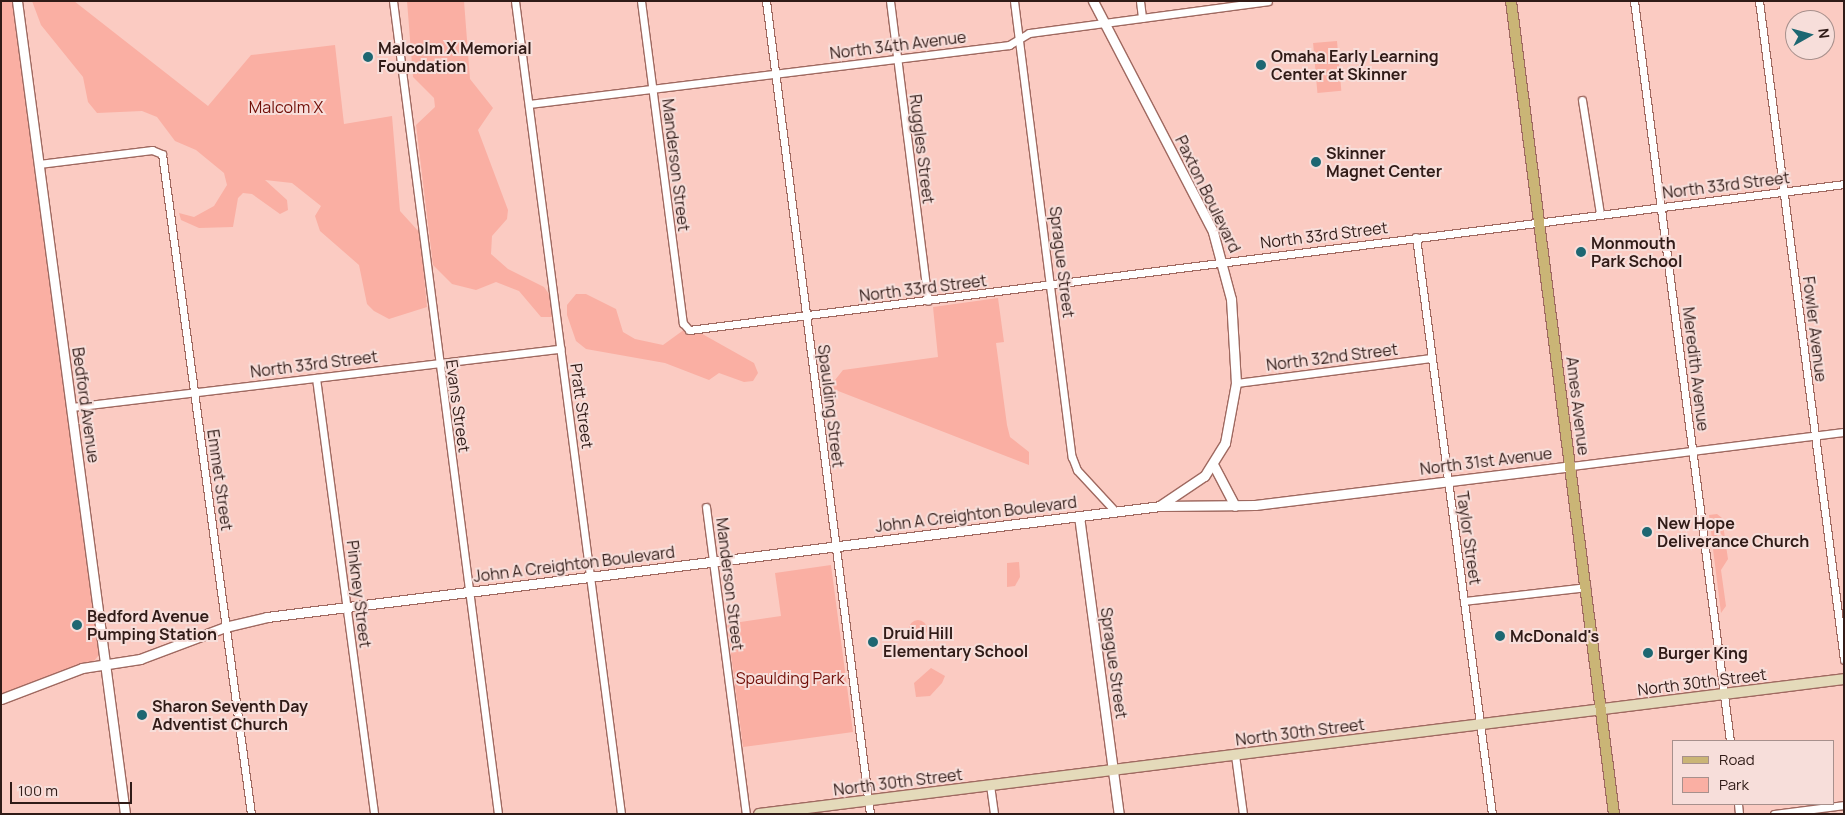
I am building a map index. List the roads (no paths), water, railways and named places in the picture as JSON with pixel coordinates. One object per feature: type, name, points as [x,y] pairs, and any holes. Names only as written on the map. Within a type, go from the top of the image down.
[{"type":"main road","name":"Ames Avenue","points":[[1511,1],[1614,814]]},
{"type":"main road","name":"North 30th Street","points":[[759,814],[1724,693],[1844,680]]},
{"type":"street","name":"Bedford Avenue","points":[[17,1],[125,814]]},
{"type":"street","name":"Evans Street","points":[[393,1],[498,814]]},
{"type":"street","name":"Pratt Street","points":[[515,1],[621,814]]},
{"type":"street","name":"Manderson Street","points":[[641,1],[683,323],[689,330]]},
{"type":"street","name":"Spaulding Street","points":[[766,1],[870,814]]},
{"type":"street","name":"Ruggles Street","points":[[890,1],[928,301]]},
{"type":"street","name":"Sprague Street","points":[[1014,1],[1072,457],[1077,470],[1115,511]]},
{"type":"street","name":"Paxton Boulevard","points":[[1093,1],[1200,206],[1224,262],[1232,299],[1236,383],[1230,426],[1214,466]]},
{"type":"street","points":[[1140,1],[1142,18]]},
{"type":"street","name":"North 34th Avenue","points":[[528,104],[1009,45],[1029,33],[1268,1]]},
{"type":"street","name":"Meredith Avenue","points":[[1634,1],[1730,740]]},
{"type":"street","name":"Fowler Avenue","points":[[1759,1],[1844,660]]},
{"type":"street","points":[[1582,100],[1600,214]]},
{"type":"street","name":"Emmet Street","points":[[39,164],[160,151],[251,814]]},
{"type":"street","name":"North 33rd Street","points":[[689,330],[1844,184]]},
{"type":"street","name":"Taylor Street","points":[[1416,237],[1492,814]]},
{"type":"street","name":"North 33rd Street","points":[[71,407],[561,349]]},
{"type":"street","name":"North 32nd Street","points":[[1236,383],[1431,358]]},
{"type":"street","name":"Pinkney Street","points":[[316,378],[374,814]]},
{"type":"street","name":"North 31st Avenue","points":[[1161,506],[1235,506],[1844,432]]},
{"type":"street","points":[[1161,506],[1214,466],[1235,506]]},
{"type":"street","name":"John A Creighton Boulevard","points":[[1,698],[70,672],[148,657],[225,627],[347,607],[1161,506]]},
{"type":"street","name":"Manderson Street","points":[[706,507],[746,814]]},
{"type":"street","name":"Sprague Street","points":[[1079,516],[1119,814]]},
{"type":"street","points":[[1464,601],[1586,587]]},
{"type":"street","points":[[1235,755],[1243,814]]},
{"type":"street","points":[[990,785],[994,814]]},
{"type":"street","points":[[1774,814],[1844,806]]},
{"type":"place","name":"Malcolm X Memorial Foundation","points":[[368,57]]},
{"type":"place","name":"Omaha Early Learning Center at Skinner","points":[[1261,65]]},
{"type":"place","name":"Skinner Magnet Center","points":[[1316,162]]},
{"type":"place","name":"Monmouth Park School","points":[[1581,252]]},
{"type":"place","name":"New Hope Deliverance Church","points":[[1647,532]]},
{"type":"place","name":"Bedford Avenue Pumping Station","points":[[77,625]]},
{"type":"place","name":"McDonald's","points":[[1500,636]]},
{"type":"place","name":"Druid Hill Elementary School","points":[[873,642]]},
{"type":"place","name":"Burger King","points":[[1648,653]]},
{"type":"place","name":"Sharon Seventh Day Adventist Church","points":[[142,715]]},
{"type":"park label","name":"Malcolm X","points":[[286,107]]},
{"type":"park label","name":"Spaulding Park","points":[[790,678]]}]
